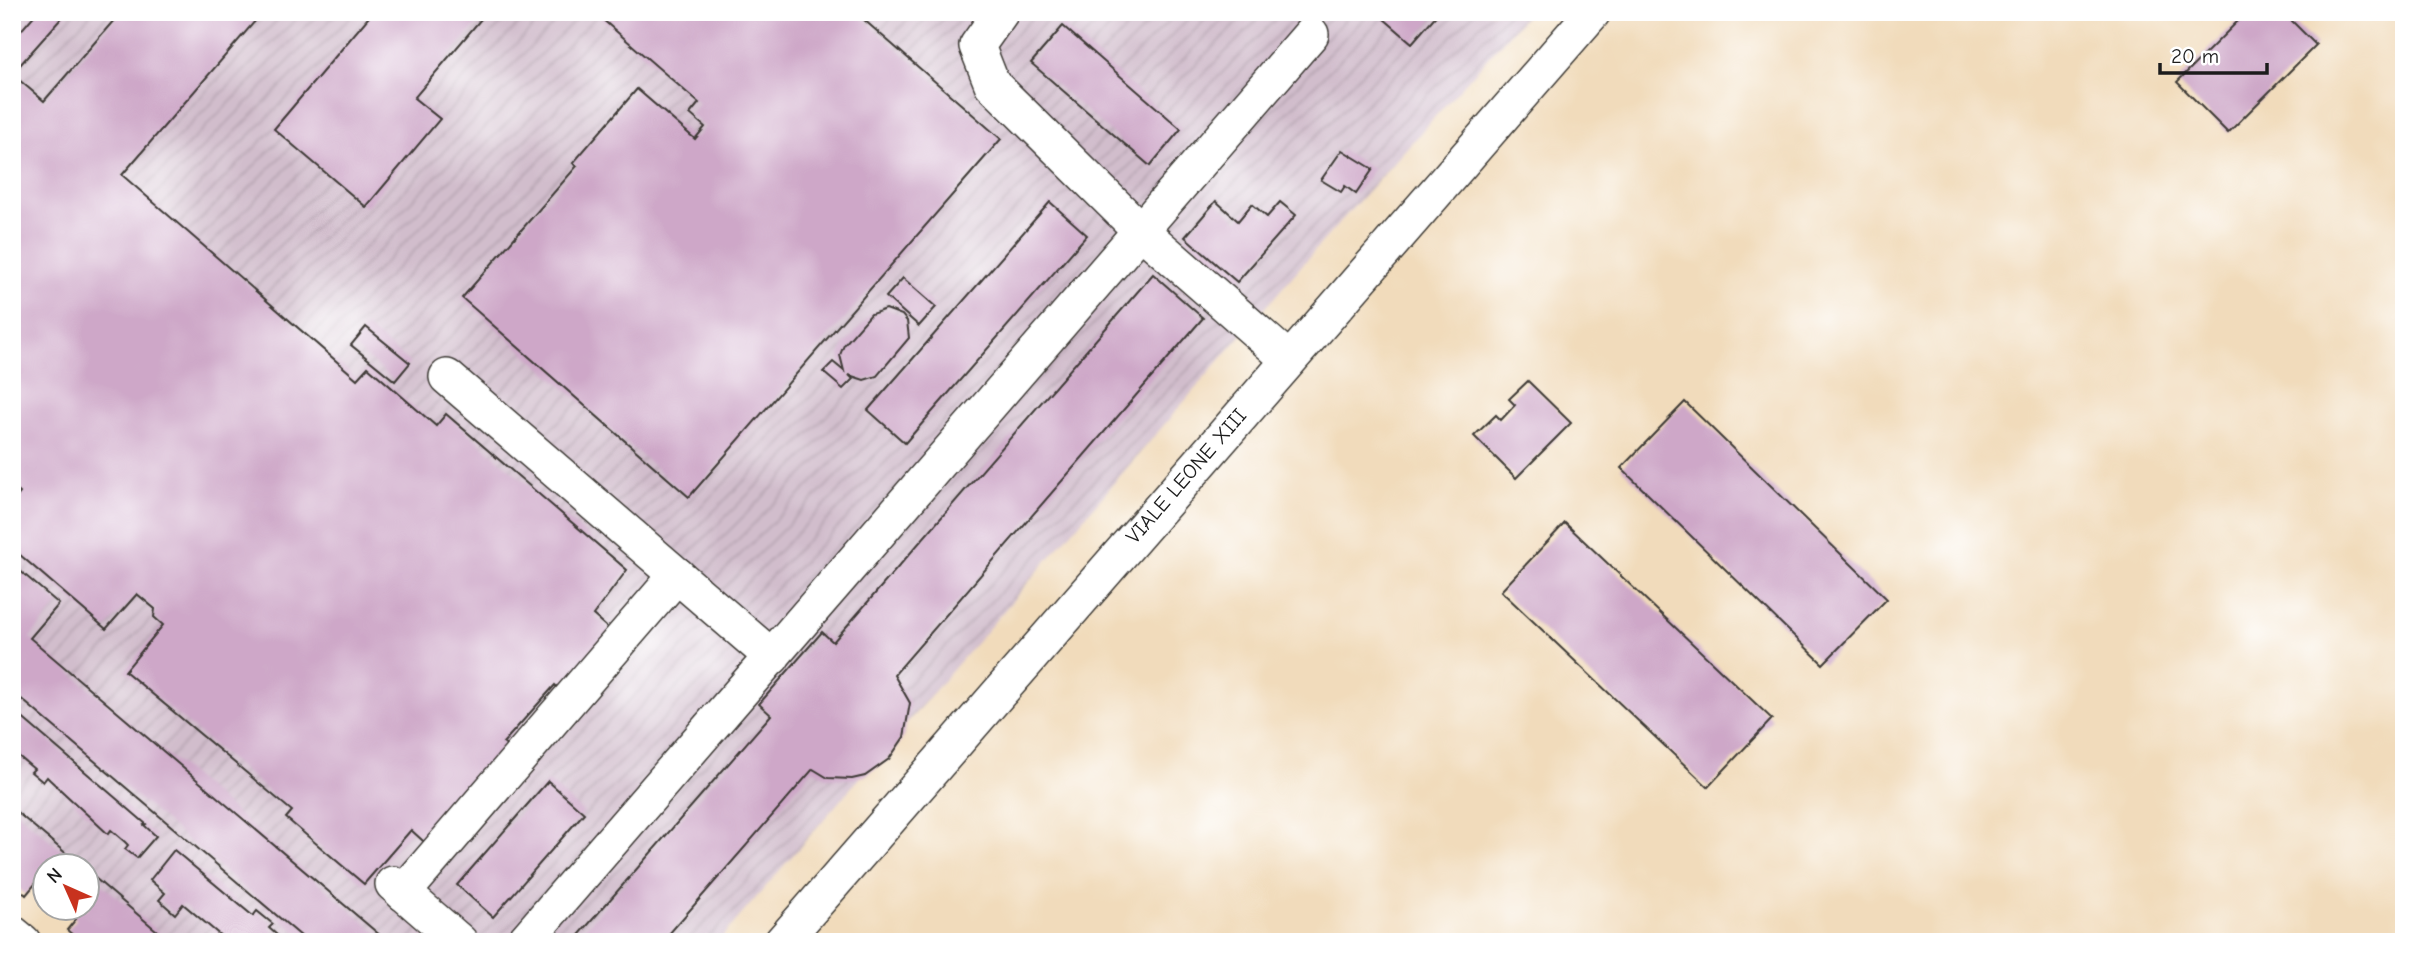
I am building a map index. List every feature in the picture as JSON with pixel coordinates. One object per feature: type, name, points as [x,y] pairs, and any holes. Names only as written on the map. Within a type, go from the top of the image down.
[{"type":"street","points":[[1001,12],[977,46],[992,83],[1140,230],[1288,359]]},
{"type":"street","name":"VIALE LEONE XIII","points":[[782,942],[1593,12]]},
{"type":"street","points":[[524,942],[1311,34]]},
{"type":"street","points":[[447,377],[772,657]]},
{"type":"street","points":[[460,942],[398,888],[677,575]]},
{"type":"street","points":[[12,933],[23,942]]},
{"type":"shaded area","points":[[12,12],[1529,12],[1315,250],[718,942],[105,942],[95,922],[102,922],[102,852],[32,852],[32,864],[12,863]]},
{"type":"building","points":[[37,12],[67,12],[12,74],[12,41]]},
{"type":"building","points":[[121,12],[263,12],[122,175],[357,379],[368,367],[436,426],[446,414],[627,570],[593,615],[619,638],[567,697],[555,685],[503,743],[517,755],[433,850],[411,830],[364,884],[286,818],[292,811],[125,671],[163,625],[154,617],[155,609],[137,594],[106,629],[12,548],[12,503],[20,493],[12,486],[12,74],[44,101]]},
{"type":"building","points":[[373,12],[487,12],[414,98],[440,119],[366,207],[274,129]]},
{"type":"building","points":[[594,12],[855,12],[1001,139],[689,497],[462,298],[577,166],[573,163],[637,89],[695,139],[705,127],[690,114],[699,103]]},
{"type":"building","points":[[1376,12],[1439,12],[1412,43]]},
{"type":"building","points":[[2247,12],[2283,12],[2316,45],[2228,133],[2177,82]]},
{"type":"building","points":[[1063,26],[1181,129],[1150,166],[1031,63]]},
{"type":"building","points":[[1342,150],[1373,169],[1356,194],[1345,186],[1341,192],[1321,180]]},
{"type":"building","points":[[1216,201],[1238,221],[1252,204],[1267,217],[1280,202],[1296,215],[1237,282],[1185,237]]},
{"type":"building","points":[[1050,202],[1087,235],[905,443],[868,410]]},
{"type":"building","points":[[1153,274],[1203,318],[894,675],[910,703],[904,737],[889,759],[865,776],[852,779],[828,778],[813,769],[662,942],[573,942],[771,715],[759,704],[822,632],[833,642]]},
{"type":"building","points":[[903,278],[936,307],[919,326],[886,297]]},
{"type":"building","points":[[886,309],[902,315],[907,321],[909,338],[877,376],[864,380],[849,375],[853,379],[843,389],[823,372],[833,362],[844,371],[840,355],[844,345],[871,314]]},
{"type":"building","points":[[366,327],[410,363],[395,381],[351,345]]},
{"type":"building","points":[[1528,381],[1571,423],[1516,478],[1474,436],[1496,415],[1501,420],[1515,405],[1509,399]]},
{"type":"building","points":[[1685,402],[1887,599],[1823,664],[1621,468]]},
{"type":"building","points":[[1565,523],[1772,719],[1708,787],[1501,591]]},
{"type":"building","points":[[12,564],[59,604],[30,638],[388,942],[308,942],[12,691]]},
{"type":"building","points":[[12,709],[146,824],[144,825],[156,836],[137,858],[125,849],[128,845],[125,842],[111,830],[108,834],[47,777],[43,782],[31,772],[34,769],[16,754],[19,750],[12,745]]},
{"type":"building","points":[[548,781],[584,813],[493,917],[457,885]]},
{"type":"building","points":[[12,808],[64,852],[32,852],[32,888],[26,895],[12,883]]},
{"type":"building","points":[[174,850],[253,916],[257,911],[273,924],[269,928],[285,942],[228,942],[183,904],[175,914],[159,900],[165,893],[150,880]]},
{"type":"building","points":[[102,884],[170,942],[81,942],[67,930],[74,922],[102,922]]}]
